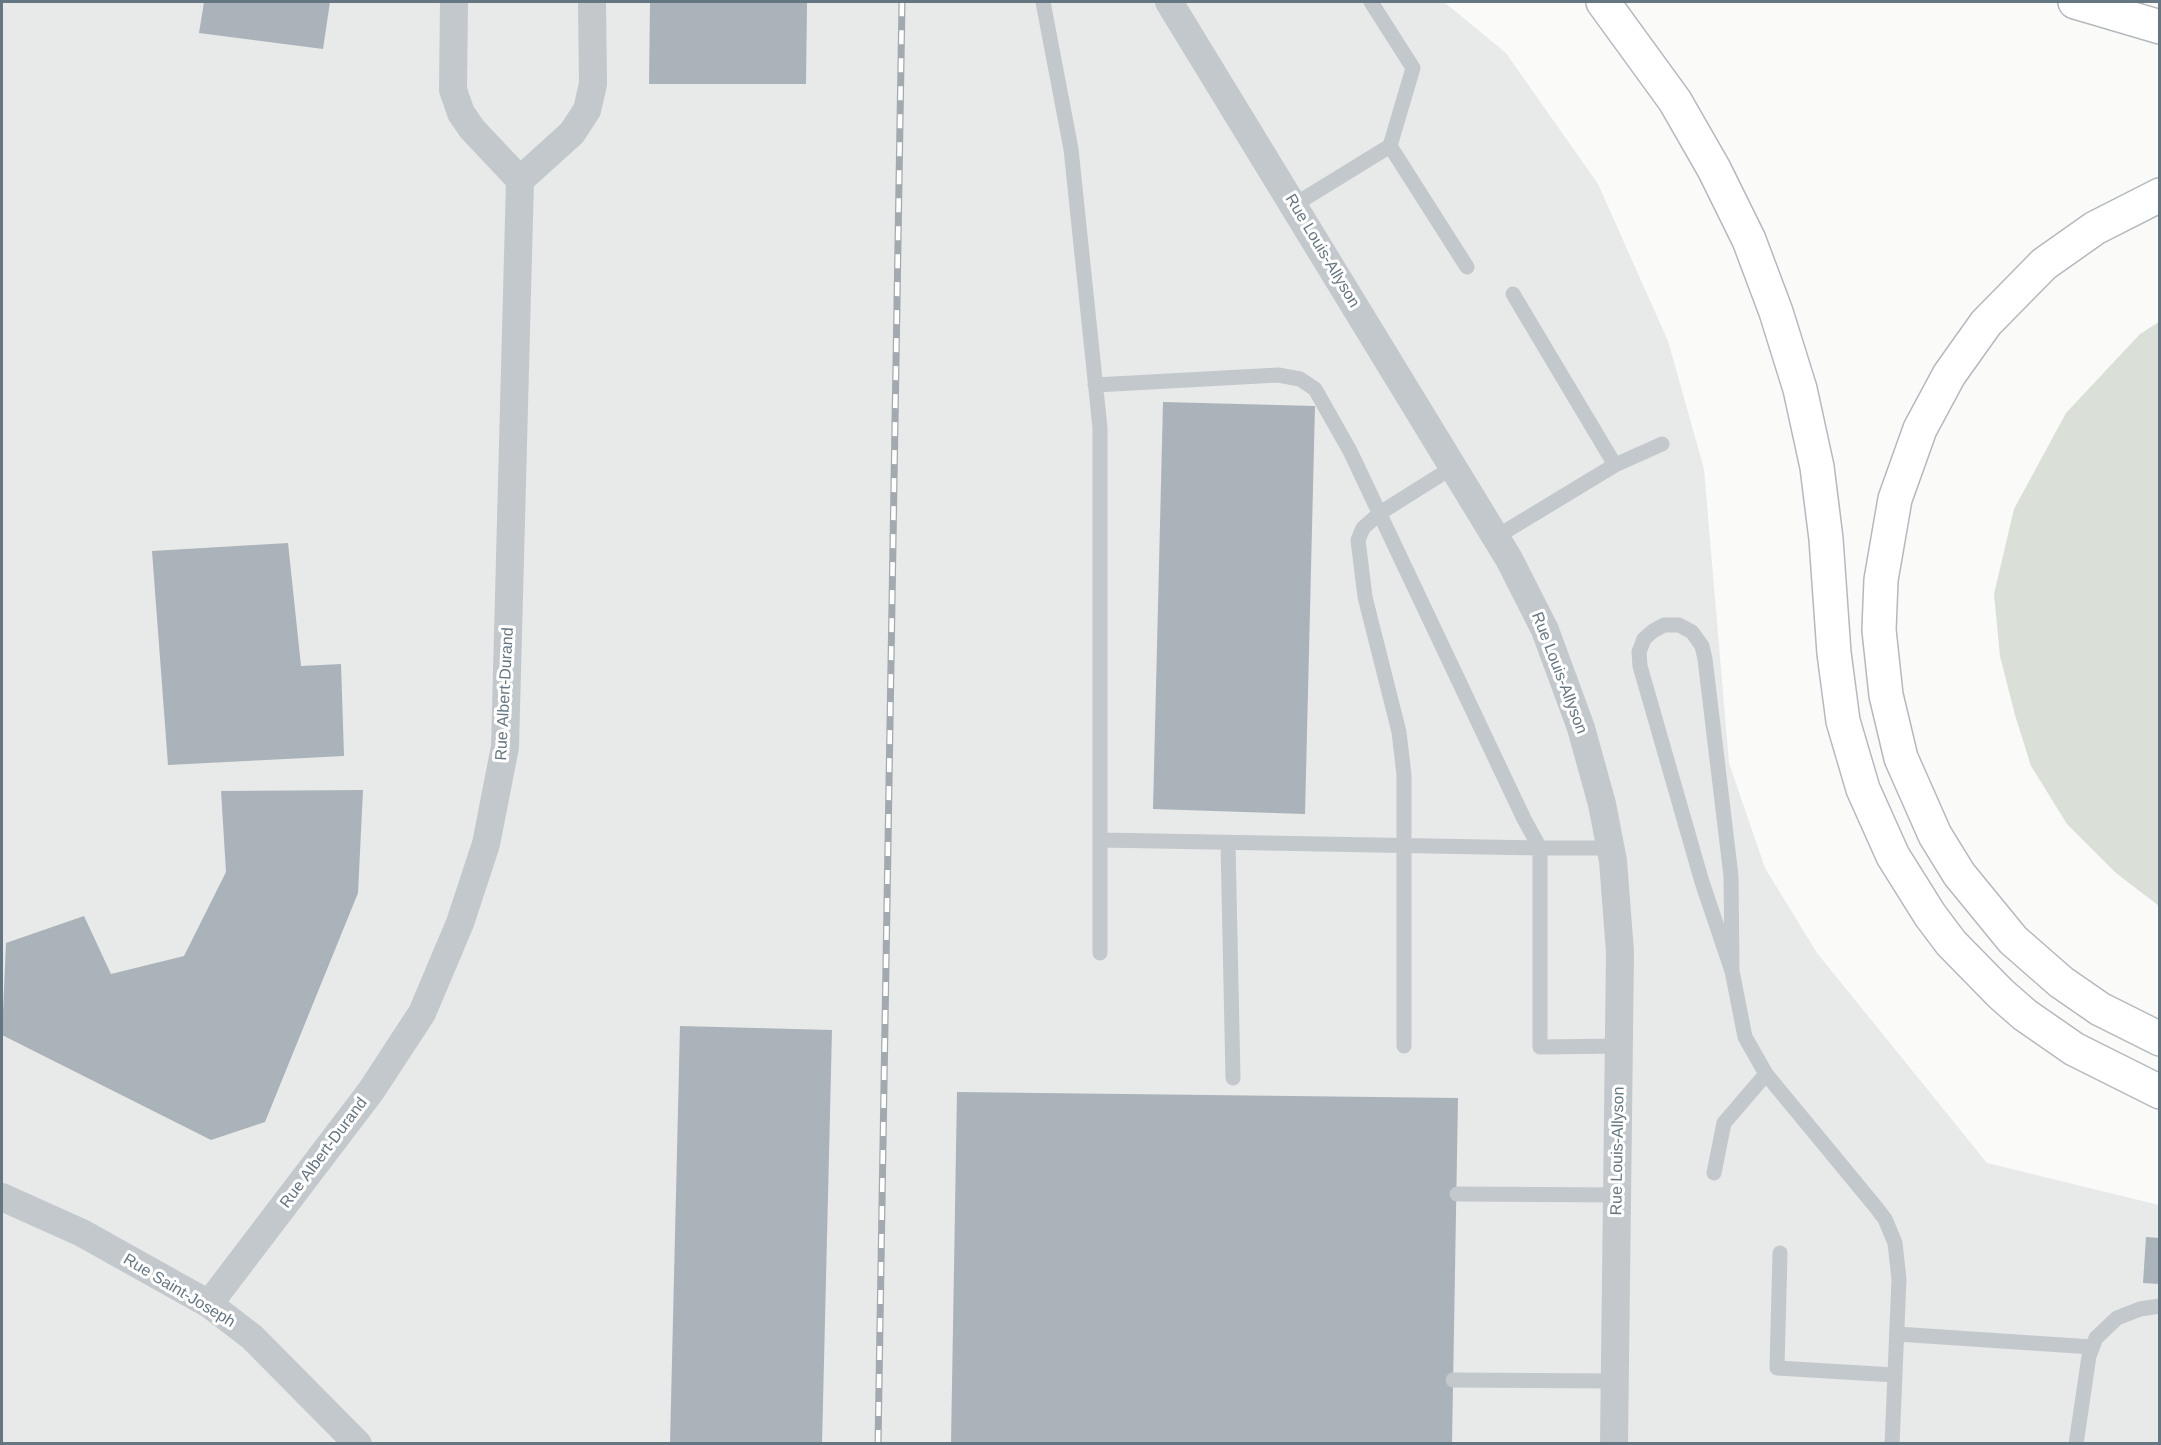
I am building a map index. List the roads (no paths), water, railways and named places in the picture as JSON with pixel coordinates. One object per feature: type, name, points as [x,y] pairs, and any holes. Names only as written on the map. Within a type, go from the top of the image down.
[{"type":"highway","points":[[1604,2],[1675,101],[1714,169],[1749,240],[1776,312],[1800,389],[1817,466],[1826,539],[1834,653],[1843,721],[1863,789],[1893,856],[1930,915],[1951,943],[2001,994],[2074,1049],[2160,1092]]},
{"type":"highway","points":[[2075,2],[2160,27]]},
{"type":"highway","points":[[2160,195],[2095,228],[2044,264],[1993,315],[1949,375],[1920,429],[1895,498],[1881,580],[1879,630],[1886,695],[1901,758],[1931,827],[1959,874],[2013,940],[2061,982],[2100,1009],[2160,1040]]},
{"type":"street","points":[[454,2],[453,90],[461,114],[520,180],[572,133],[587,110],[593,84],[592,2]]},
{"type":"street","name":"Rue Louis-Allyson","points":[[1169,2],[1496,537],[1534,607],[1564,678],[1588,753],[1610,848],[1618,922],[1620,1046],[1614,1443]]},
{"type":"street","name":"Rue Albert-Durand","points":[[209,1304],[371,1090],[422,1013],[460,923],[486,844],[506,747],[520,180]]},
{"type":"street","name":"Rue Saint-Joseph","points":[[2,1197],[82,1233],[209,1304],[252,1337],[358,1443]]},
{"type":"lane","points":[[1043,2],[1071,149],[1101,450],[1100,952]]},
{"type":"lane","points":[[1294,205],[1390,146],[1413,68],[1371,2]]},
{"type":"lane","points":[[1390,146],[1467,267]]},
{"type":"lane","points":[[1514,294],[1615,465]]},
{"type":"lane","points":[[1095,385],[1278,375],[1300,379],[1315,389],[1326,405],[1380,513],[1524,819],[1540,848],[1540,1047],[1620,1046]]},
{"type":"lane","points":[[1496,537],[1615,465],[1662,444]]},
{"type":"lane","points":[[1404,1046],[1404,775],[1399,732],[1358,556],[1358,540],[1363,528],[1380,513],[1453,467]]},
{"type":"lane","points":[[1732,971],[1731,876],[1705,659],[1702,646],[1692,632],[1679,625],[1664,626],[1653,631],[1644,639],[1639,652],[1640,666],[1702,882],[1732,971],[1745,1037],[1766,1074],[1875,1206],[1888,1225],[1898,1255],[1892,1443]]},
{"type":"lane","points":[[1101,840],[1610,848]]},
{"type":"lane","points":[[1228,843],[1233,1078]]},
{"type":"lane","points":[[1714,1173],[1724,1123],[1766,1074]]},
{"type":"lane","points":[[1457,1194],[1618,1195]]},
{"type":"lane","points":[[1780,1253],[1777,1368],[1895,1375]]},
{"type":"lane","points":[[2076,1443],[2092,1347],[2102,1330],[2127,1313],[2160,1306]]},
{"type":"lane","points":[[1897,1334],[2092,1347]]},
{"type":"lane","points":[[1453,1380],[1615,1381]]},
{"type":"railway","points":[[878,1444],[902,2]]}]
